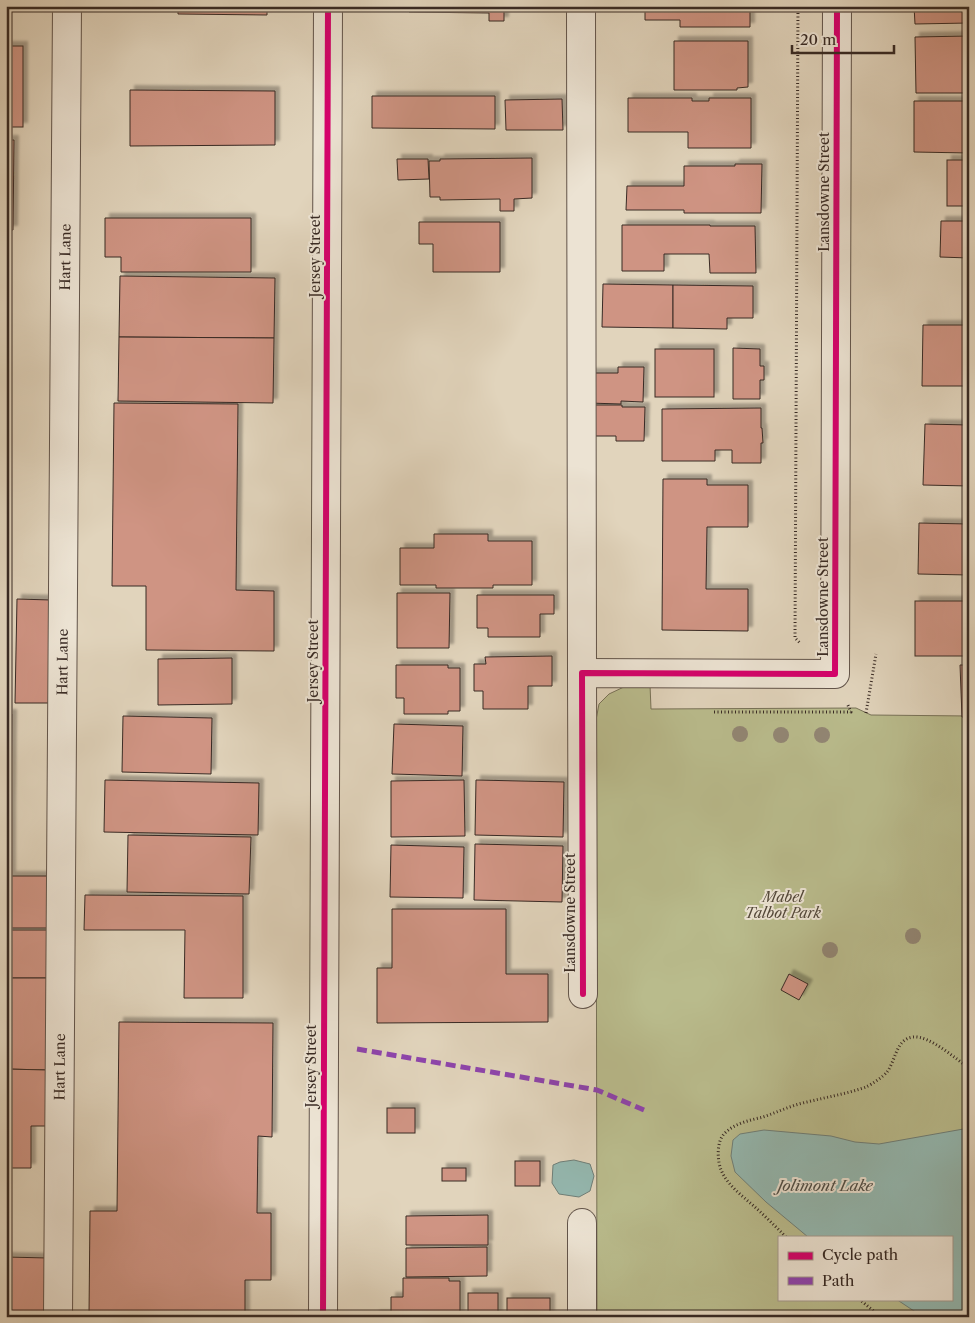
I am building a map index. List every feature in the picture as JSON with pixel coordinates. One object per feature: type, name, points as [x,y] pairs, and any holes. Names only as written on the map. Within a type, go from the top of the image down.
[{"type":"street","name":"Hart Lane","points":[[58,1317],[67,6]]},
{"type":"street","name":"Jersey Street","points":[[323,1317],[328,6]]},
{"type":"street","points":[[581,6],[582,673]]},
{"type":"street","name":"Lansdowne Street","points":[[583,994],[582,673],[835,674],[837,6]]},
{"type":"street","points":[[582,1223],[582,1317]]},
{"type":"path","points":[[798,6],[795,638],[835,674]]},
{"type":"path","points":[[866,713],[876,654]]},
{"type":"path","points":[[785,1236],[732,1187],[722,1172],[718,1157],[719,1142],[724,1133],[739,1124],[805,1102],[846,1094],[869,1086],[886,1073],[903,1041],[912,1037],[922,1038],[936,1045],[969,1068]]},
{"type":"path","points":[[860,1300],[881,1317]]},
{"type":"green space","name":"Mabel Talbot Park","points":[[650,685],[651,709],[856,708],[871,715],[969,716],[969,1317],[597,1317],[596,720],[599,704],[609,694],[626,686]]},
{"type":"water","name":"Jolimont Lake","points":[[969,1128],[969,1317],[923,1317],[898,1300],[952,1300],[952,1236],[807,1236],[766,1202],[735,1172],[731,1156],[733,1140],[740,1134],[764,1130],[831,1136],[855,1142],[879,1144]]},
{"type":"water","points":[[574,1160],[590,1164],[594,1176],[590,1191],[579,1197],[559,1194],[552,1183],[553,1165]]},
{"type":"building","points":[[178,6],[267,6],[267,15],[178,14]]},
{"type":"building","points":[[409,6],[504,6],[504,21],[489,21],[489,13],[409,12]]},
{"type":"building","points":[[645,6],[750,6],[750,27],[680,27],[680,20],[645,20]]},
{"type":"building","points":[[914,6],[969,6],[969,23],[915,24]]},
{"type":"building","points":[[969,36],[969,93],[916,93],[915,37]]},
{"type":"building","points":[[674,41],[748,41],[748,87],[737,88],[737,90],[674,90]]},
{"type":"building","points":[[6,46],[23,46],[23,127],[6,127]]},
{"type":"building","points":[[130,90],[275,91],[275,145],[130,146]]},
{"type":"building","points":[[372,96],[495,96],[495,129],[372,128]]},
{"type":"building","points":[[628,98],[692,98],[692,101],[709,101],[709,98],[751,98],[751,148],[688,148],[688,132],[628,132]]},
{"type":"building","points":[[562,99],[563,130],[506,130],[505,100]]},
{"type":"building","points":[[914,101],[969,101],[969,153],[914,152]]},
{"type":"building","points":[[6,140],[14,140],[13,230],[6,230]]},
{"type":"building","points":[[532,158],[532,198],[514,199],[514,211],[500,211],[500,199],[440,200],[440,197],[430,197],[429,161],[440,161],[440,159]]},
{"type":"building","points":[[397,159],[428,159],[429,179],[398,180]]},
{"type":"building","points":[[947,160],[969,160],[969,206],[947,206]]},
{"type":"building","points":[[735,164],[762,164],[761,213],[684,213],[684,210],[626,210],[627,186],[684,186],[684,166],[735,166]]},
{"type":"building","points":[[105,218],[251,218],[251,272],[121,272],[121,257],[105,257]]},
{"type":"building","points":[[941,221],[969,221],[969,258],[940,257]]},
{"type":"building","points":[[419,222],[500,222],[500,272],[433,272],[433,244],[419,244]]},
{"type":"building","points":[[622,225],[755,226],[756,273],[710,273],[709,254],[664,254],[664,271],[622,271]]},
{"type":"building","points":[[120,276],[275,278],[274,338],[119,337]]},
{"type":"building","points":[[603,284],[673,285],[673,328],[602,327]]},
{"type":"building","points":[[673,285],[753,286],[753,318],[727,318],[727,329],[673,328]]},
{"type":"building","points":[[923,325],[969,325],[969,386],[922,386]]},
{"type":"building","points":[[119,337],[274,338],[273,403],[118,401]]},
{"type":"building","points":[[733,348],[760,349],[760,366],[764,366],[764,380],[760,380],[760,399],[733,399]]},
{"type":"building","points":[[655,349],[714,349],[714,397],[655,397]]},
{"type":"building","points":[[618,367],[644,367],[643,402],[621,401],[621,404],[588,403],[589,373],[618,373]]},
{"type":"building","points":[[114,403],[238,404],[236,590],[274,591],[274,651],[146,650],[146,586],[112,586]]},
{"type":"building","points":[[588,405],[645,407],[644,441],[616,441],[616,436],[587,436]]},
{"type":"building","points":[[761,408],[763,443],[761,443],[761,463],[732,463],[732,450],[715,450],[715,461],[662,461],[662,409]]},
{"type":"building","points":[[925,424],[969,425],[969,486],[923,485]]},
{"type":"building","points":[[663,479],[707,479],[707,485],[748,485],[748,527],[707,527],[706,589],[748,589],[748,631],[662,630]]},
{"type":"building","points":[[919,523],[969,524],[969,575],[918,574]]},
{"type":"building","points":[[434,534],[488,534],[488,541],[532,541],[532,585],[493,585],[493,588],[436,588],[436,585],[400,585],[400,548],[434,548]]},
{"type":"building","points":[[397,593],[450,593],[449,648],[397,648]]},
{"type":"building","points":[[477,595],[554,595],[554,614],[540,614],[540,637],[488,637],[488,628],[477,628]]},
{"type":"building","points":[[17,599],[51,600],[49,703],[15,703]]},
{"type":"building","points":[[915,601],[969,601],[969,656],[915,656]]},
{"type":"building","points":[[552,656],[552,686],[528,686],[528,709],[483,709],[483,691],[474,691],[474,664],[486,664],[485,657]]},
{"type":"building","points":[[232,658],[232,704],[158,705],[158,659]]},
{"type":"building","points":[[396,665],[448,665],[448,668],[460,668],[460,711],[448,711],[448,714],[404,714],[404,698],[396,698]]},
{"type":"building","points":[[960,665],[969,665],[969,717],[962,717]]},
{"type":"building","points":[[6,714],[12,714],[11,804],[6,804]]},
{"type":"building","points":[[123,716],[212,718],[211,774],[122,772]]},
{"type":"building","points":[[394,724],[463,726],[462,776],[392,774]]},
{"type":"building","points":[[105,780],[259,783],[258,835],[104,832]]},
{"type":"building","points":[[464,780],[465,836],[391,837],[391,781]]},
{"type":"building","points":[[476,780],[564,782],[563,837],[475,835]]},
{"type":"building","points":[[6,804],[11,804],[11,876],[6,876]]},
{"type":"building","points":[[128,835],[251,837],[249,894],[127,892]]},
{"type":"building","points":[[475,844],[563,846],[562,902],[474,900]]},
{"type":"building","points":[[391,845],[464,847],[463,898],[390,897]]},
{"type":"building","points":[[6,876],[48,876],[48,928],[6,928]]},
{"type":"building","points":[[85,895],[243,896],[243,998],[184,998],[185,930],[84,930]]},
{"type":"building","points":[[392,909],[506,909],[506,974],[548,974],[548,1022],[377,1023],[377,968],[392,968]]},
{"type":"building","points":[[6,930],[49,930],[48,978],[6,978]]},
{"type":"building","points":[[789,974],[808,984],[799,1000],[781,990]]},
{"type":"building","points":[[6,978],[48,978],[47,1070],[6,1069]]},
{"type":"building","points":[[119,1022],[273,1023],[272,1137],[258,1136],[257,1213],[271,1213],[271,1280],[245,1280],[245,1317],[89,1315],[90,1211],[117,1211]]},
{"type":"building","points":[[6,1069],[47,1070],[47,1126],[31,1126],[31,1168],[6,1168]]},
{"type":"building","points":[[387,1108],[415,1108],[415,1133],[387,1133]]},
{"type":"building","points":[[515,1161],[540,1161],[540,1186],[515,1186]]},
{"type":"building","points":[[442,1168],[466,1168],[466,1181],[442,1181]]},
{"type":"building","points":[[488,1215],[488,1245],[406,1245],[406,1216]]},
{"type":"building","points":[[487,1247],[487,1276],[406,1277],[406,1248]]},
{"type":"building","points":[[6,1257],[48,1258],[47,1317],[6,1317]]},
{"type":"building","points":[[403,1278],[449,1278],[449,1281],[460,1281],[460,1317],[375,1317],[375,1315],[391,1315],[391,1297],[403,1297]]},
{"type":"building","points":[[468,1293],[498,1293],[498,1317],[468,1317]]},
{"type":"building","points":[[507,1298],[550,1298],[550,1317],[507,1317]]},
{"type":"marked path","points":[[357,1049],[597,1090],[644,1110]]},
{"type":"cycle path","points":[[323,1317],[328,6]]},
{"type":"cycle path","points":[[583,994],[582,673],[835,674],[837,6]]}]
